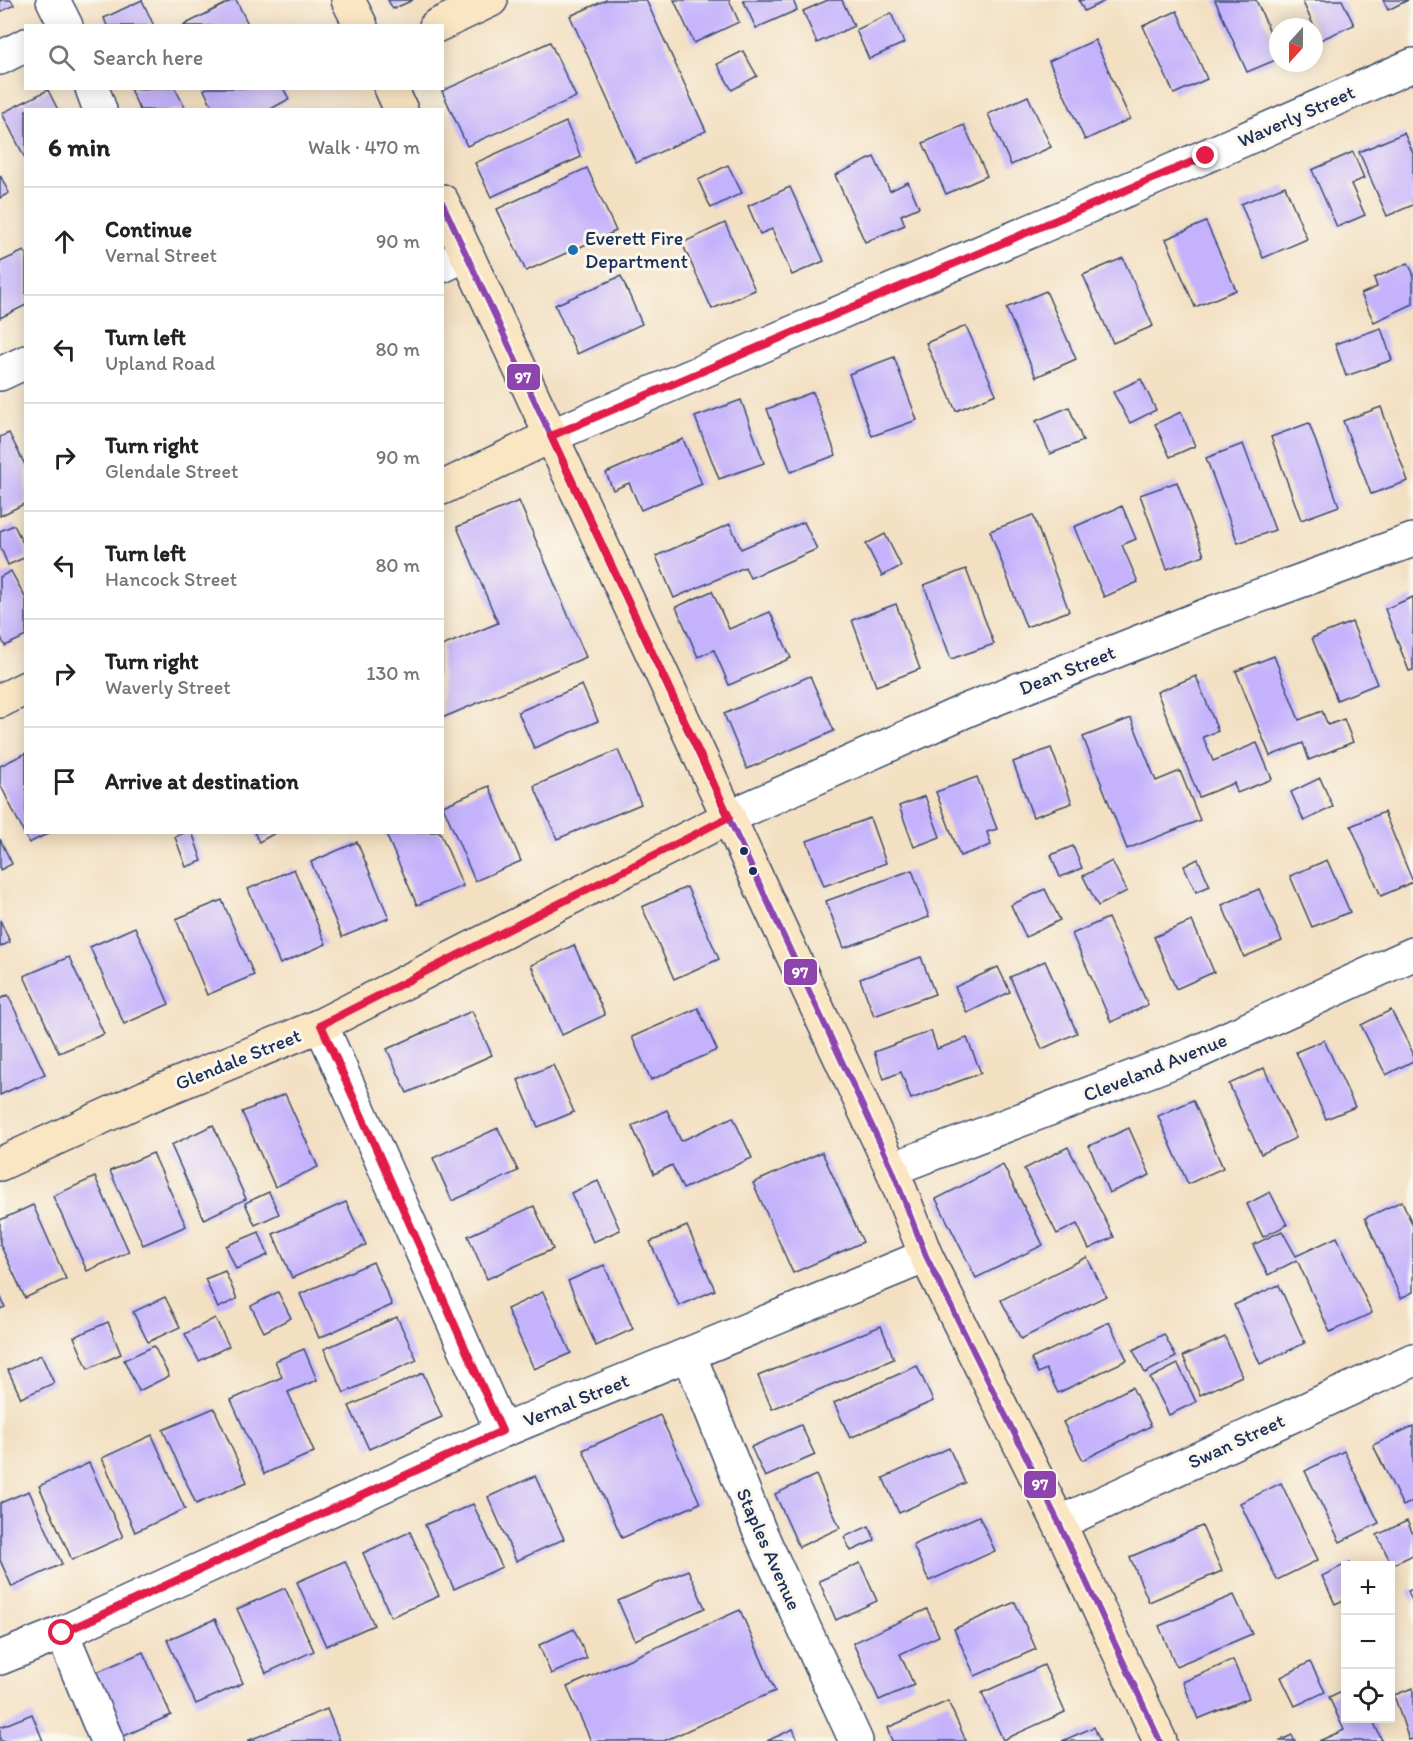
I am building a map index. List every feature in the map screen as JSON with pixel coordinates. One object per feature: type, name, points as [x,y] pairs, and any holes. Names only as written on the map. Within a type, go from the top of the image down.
[{"type":"street","points":[[53,0],[65,24]]},
{"type":"street","points":[[348,0],[360,24]]},
{"type":"street","points":[[440,24],[491,0]]},
{"type":"street","points":[[0,58],[24,46]]},
{"type":"street","name":"Waverly Street","points":[[551,436],[1413,65]]},
{"type":"street","points":[[93,90],[99,108]]},
{"type":"street","points":[[392,90],[400,108]]},
{"type":"street","points":[[444,210],[455,260],[551,436],[892,1169],[926,1256],[1059,1523],[1160,1741]]},
{"type":"street","points":[[0,374],[24,363]]},
{"type":"street","points":[[444,487],[551,436]]},
{"type":"street","name":"Dean Street","points":[[729,817],[967,710],[1212,613],[1413,540]]},
{"type":"street","points":[[0,700],[24,689]]},
{"type":"street","name":"Glendale Street","points":[[0,1164],[147,1097],[321,1025],[729,817]]},
{"type":"street","name":"Cleveland Avenue","points":[[892,1169],[1193,1054],[1413,954]]},
{"type":"street","points":[[321,1025],[502,1431]]},
{"type":"street","name":"Vernal Street","points":[[0,1658],[62,1633],[502,1431],[926,1256]]},
{"type":"street","name":"Staples Avenue","points":[[689,1354],[759,1530],[856,1741]]},
{"type":"street","name":"Swan Street","points":[[1059,1523],[1413,1360]]},
{"type":"street","points":[[62,1633],[107,1741]]},
{"type":"building","points":[[0,0],[11,0],[14,5],[0,12]]},
{"type":"building","points":[[142,0],[153,24],[106,24],[104,18]]},
{"type":"building","points":[[236,0],[248,24],[186,24]]},
{"type":"building","points":[[388,0],[413,0],[393,9]]},
{"type":"building","points":[[606,0],[646,0],[706,131],[636,163],[570,16]]},
{"type":"building","points":[[674,0],[729,0],[739,22],[694,43]]},
{"type":"building","points":[[743,0],[793,0],[797,10],[756,28]]},
{"type":"building","points":[[828,0],[842,0],[854,26],[817,43],[803,11]]},
{"type":"building","points":[[1079,0],[1107,0],[1084,11]]},
{"type":"building","points":[[1215,0],[1256,0],[1269,30],[1269,63],[1247,72]]},
{"type":"building","points":[[1302,0],[1342,0],[1354,25],[1323,39],[1323,18],[1310,18]]},
{"type":"building","points":[[1383,0],[1408,0],[1388,10]]},
{"type":"building","points":[[1177,11],[1207,79],[1174,94],[1143,26]]},
{"type":"building","points":[[891,13],[904,43],[869,59],[856,30]]},
{"type":"building","points":[[1095,40],[1130,119],[1085,140],[1049,61]]},
{"type":"building","points":[[550,42],[576,97],[467,146],[442,91]]},
{"type":"building","points":[[743,51],[757,76],[732,90],[717,64]]},
{"type":"building","points":[[48,90],[57,108],[24,108],[24,156],[2,113]]},
{"type":"building","points":[[130,90],[176,90],[185,108],[139,108]]},
{"type":"building","points":[[204,90],[284,90],[289,99],[273,108],[213,108]]},
{"type":"building","points":[[1028,96],[1051,147],[1011,165],[988,114]]},
{"type":"building","points":[[566,122],[581,157],[491,197],[475,163]]},
{"type":"building","points":[[964,125],[987,176],[946,194],[923,143]]},
{"type":"building","points":[[1404,133],[1413,153],[1413,205],[1387,216],[1359,152]]},
{"type":"building","points":[[1353,152],[1364,178],[1351,184],[1365,215],[1337,227],[1312,170]]},
{"type":"building","points":[[874,157],[890,191],[908,182],[919,207],[901,215],[905,225],[865,242],[835,175]]},
{"type":"building","points":[[728,165],[742,193],[711,208],[698,180]]},
{"type":"building","points":[[587,168],[616,231],[526,271],[497,209]]},
{"type":"building","points":[[0,175],[9,193],[0,198]]},
{"type":"building","points":[[1285,186],[1307,239],[1263,258],[1241,204]]},
{"type":"building","points":[[790,187],[824,261],[792,275],[772,229],[760,234],[748,206]]},
{"type":"building","points":[[1206,222],[1236,290],[1195,307],[1166,239]]},
{"type":"building","points":[[725,223],[755,290],[712,309],[682,243]]},
{"type":"building","points":[[24,251],[24,306],[0,318],[0,262]]},
{"type":"building","points":[[1123,258],[1153,326],[1113,343],[1083,275]]},
{"type":"building","points":[[1408,263],[1413,273],[1413,304],[1374,322],[1361,294],[1377,287],[1374,278]]},
{"type":"building","points":[[621,276],[642,324],[577,354],[555,305]]},
{"type":"building","points":[[1046,291],[1076,359],[1036,377],[1006,308]]},
{"type":"building","points":[[966,326],[996,394],[956,411],[926,343]]},
{"type":"building","points":[[1381,328],[1392,360],[1346,376],[1335,344]]},
{"type":"building","points":[[894,357],[917,420],[872,436],[849,374]]},
{"type":"building","points":[[1141,379],[1156,410],[1130,423],[1113,392]]},
{"type":"building","points":[[813,392],[836,455],[791,472],[767,409]]},
{"type":"building","points":[[741,400],[764,463],[719,479],[695,417]]},
{"type":"building","points":[[1069,407],[1083,441],[1050,454],[1036,421]]},
{"type":"building","points":[[1381,407],[1408,481],[1371,494],[1343,421]]},
{"type":"building","points":[[1181,412],[1195,446],[1170,457],[1155,424]]},
{"type":"building","points":[[1309,423],[1339,506],[1301,520],[1271,437]]},
{"type":"building","points":[[9,433],[24,463],[24,504],[0,516],[0,437]]},
{"type":"building","points":[[683,439],[702,484],[641,510],[629,483],[613,490],[606,473]]},
{"type":"building","points":[[1243,444],[1275,530],[1238,543],[1206,458]]},
{"type":"building","points":[[1177,482],[1204,555],[1167,569],[1140,495]]},
{"type":"building","points":[[519,501],[586,657],[444,717],[444,645],[498,623],[457,527]]},
{"type":"building","points":[[1122,506],[1136,539],[1122,545],[1138,582],[1104,597],[1074,527]]},
{"type":"building","points":[[1033,515],[1069,611],[1026,627],[990,531]]},
{"type":"building","points":[[804,522],[817,549],[750,578],[745,567],[674,598],[656,556],[730,524],[741,549]]},
{"type":"building","points":[[14,525],[24,545],[24,558],[8,565],[0,546],[0,531]]},
{"type":"building","points":[[885,534],[901,566],[882,576],[866,544]]},
{"type":"building","points":[[966,569],[994,644],[951,659],[924,585]]},
{"type":"building","points":[[11,571],[24,595],[24,637],[5,646],[0,635],[0,577]]},
{"type":"building","points":[[712,591],[729,629],[770,612],[791,658],[729,685],[714,650],[698,657],[676,607]]},
{"type":"building","points":[[1413,597],[1413,670],[1409,671],[1385,609]]},
{"type":"building","points":[[896,604],[920,669],[876,686],[852,620]]},
{"type":"building","points":[[1352,622],[1377,684],[1337,700],[1312,638]]},
{"type":"building","points":[[1274,656],[1299,720],[1322,711],[1328,725],[1344,719],[1353,742],[1309,760],[1303,743],[1270,756],[1236,671]]},
{"type":"building","points":[[810,676],[834,731],[747,769],[724,714]]},
{"type":"building","points":[[1196,676],[1218,731],[1203,737],[1213,761],[1257,743],[1272,779],[1237,793],[1234,783],[1199,797],[1157,692]]},
{"type":"building","points":[[582,685],[598,721],[534,748],[518,712]]},
{"type":"building","points":[[1131,718],[1156,781],[1180,771],[1200,820],[1127,849],[1083,737]]},
{"type":"building","points":[[1051,748],[1072,803],[1033,817],[1013,762]]},
{"type":"building","points":[[618,750],[641,804],[557,839],[534,786]]},
{"type":"building","points":[[24,754],[24,833],[0,784],[0,766]]},
{"type":"building","points":[[977,777],[997,829],[987,832],[991,845],[960,856],[936,792]]},
{"type":"building","points":[[1320,778],[1333,807],[1304,821],[1291,792]]},
{"type":"building","points":[[489,786],[521,861],[475,881],[444,806]]},
{"type":"building","points":[[925,796],[940,837],[914,847],[899,806]]},
{"type":"building","points":[[1384,812],[1413,882],[1381,896],[1351,826]]},
{"type":"building","points":[[870,818],[886,863],[824,886],[807,841]]},
{"type":"building","points":[[25,834],[47,834],[29,843]]},
{"type":"building","points":[[182,834],[193,834],[202,861],[186,867],[175,837]]},
{"type":"building","points":[[255,834],[273,834],[259,842]]},
{"type":"building","points":[[386,834],[441,834],[463,886],[417,905]]},
{"type":"building","points":[[0,839],[12,864],[0,870]]},
{"type":"building","points":[[357,842],[389,918],[342,937],[311,862]]},
{"type":"building","points":[[1073,846],[1082,868],[1060,877],[1051,855]]},
{"type":"building","points":[[1198,859],[1210,886],[1196,892],[1184,866]]},
{"type":"building","points":[[1327,860],[1350,912],[1312,927],[1290,876]]},
{"type":"building","points":[[1112,861],[1127,891],[1098,906],[1083,876]]},
{"type":"building","points":[[294,869],[326,944],[280,964],[248,889]]},
{"type":"building","points":[[912,870],[929,917],[844,948],[826,901]]},
{"type":"building","points":[[687,887],[719,959],[674,979],[642,907]]},
{"type":"building","points":[[1045,889],[1060,920],[1026,937],[1011,905]]},
{"type":"building","points":[[1259,889],[1282,941],[1244,957],[1222,905]]},
{"type":"building","points":[[222,900],[254,975],[207,995],[176,919]]},
{"type":"building","points":[[1108,918],[1148,1005],[1111,1022],[1072,934]]},
{"type":"building","points":[[0,920],[10,942],[0,947]]},
{"type":"building","points":[[1192,921],[1214,972],[1176,989],[1154,937]]},
{"type":"building","points":[[135,927],[169,1004],[124,1024],[90,947]]},
{"type":"building","points":[[574,945],[605,1015],[562,1035],[531,965]]},
{"type":"building","points":[[69,957],[104,1034],[59,1053],[24,976]]},
{"type":"building","points":[[921,957],[935,994],[874,1016],[860,979]]},
{"type":"building","points":[[1045,961],[1077,1033],[1042,1049],[1010,977]]},
{"type":"building","points":[[998,967],[1010,992],[967,1013],[955,987]]},
{"type":"building","points":[[8,995],[45,1074],[0,1095],[0,999]]},
{"type":"building","points":[[698,1008],[717,1050],[651,1080],[632,1037]]},
{"type":"building","points":[[1391,1010],[1413,1053],[1413,1061],[1386,1075],[1361,1025]]},
{"type":"building","points":[[472,1011],[492,1055],[407,1093],[387,1049]]},
{"type":"building","points":[[931,1031],[937,1049],[967,1038],[981,1073],[911,1099],[901,1072],[884,1079],[874,1052]]},
{"type":"building","points":[[1324,1040],[1355,1107],[1326,1119],[1296,1052]]},
{"type":"building","points":[[553,1065],[574,1112],[538,1127],[518,1080]]},
{"type":"building","points":[[1264,1068],[1296,1138],[1261,1154],[1229,1084]]},
{"type":"building","points":[[285,1094],[318,1167],[275,1187],[242,1112]]},
{"type":"building","points":[[1193,1100],[1223,1168],[1188,1184],[1158,1116]]},
{"type":"building","points":[[667,1110],[681,1141],[733,1117],[752,1158],[683,1189],[672,1165],[654,1174],[632,1126]]},
{"type":"building","points":[[213,1125],[246,1199],[204,1219],[171,1145]]},
{"type":"building","points":[[498,1128],[518,1171],[452,1201],[433,1158]]},
{"type":"building","points":[[1129,1128],[1150,1175],[1109,1193],[1089,1146]]},
{"type":"building","points":[[1068,1147],[1114,1237],[1089,1249],[1077,1224],[1057,1234],[1024,1169]]},
{"type":"building","points":[[822,1152],[863,1242],[793,1273],[753,1183]]},
{"type":"building","points":[[153,1153],[186,1226],[143,1245],[110,1171]]},
{"type":"building","points":[[1003,1165],[1043,1245],[976,1278],[936,1199]]},
{"type":"building","points":[[95,1177],[129,1252],[87,1271],[53,1196]]},
{"type":"building","points":[[598,1181],[620,1230],[593,1242],[571,1193]]},
{"type":"building","points":[[269,1192],[279,1214],[255,1225],[245,1203]]},
{"type":"building","points":[[1270,1192],[1287,1225],[1263,1237],[1247,1204]]},
{"type":"building","points":[[1402,1201],[1413,1226],[1413,1292],[1401,1298],[1365,1218]]},
{"type":"building","points":[[346,1202],[366,1245],[292,1278],[273,1234]]},
{"type":"building","points":[[33,1205],[66,1279],[25,1298],[0,1244],[0,1220]]},
{"type":"building","points":[[534,1206],[553,1249],[487,1279],[468,1236]]},
{"type":"building","points":[[687,1226],[715,1290],[679,1306],[650,1242]]},
{"type":"building","points":[[1282,1231],[1296,1256],[1337,1237],[1372,1313],[1330,1332],[1297,1260],[1268,1275],[1253,1245]]},
{"type":"building","points":[[259,1232],[268,1255],[236,1269],[226,1246]]},
{"type":"building","points":[[1087,1257],[1106,1296],[1021,1339],[1001,1300]]},
{"type":"building","points":[[373,1262],[392,1305],[319,1338],[300,1294]]},
{"type":"building","points":[[604,1265],[633,1329],[596,1346],[568,1281]]},
{"type":"building","points":[[225,1271],[237,1299],[218,1308],[205,1279]]},
{"type":"building","points":[[1279,1285],[1305,1343],[1260,1364],[1234,1305]]},
{"type":"building","points":[[278,1292],[291,1318],[264,1332],[251,1306]]},
{"type":"building","points":[[543,1292],[571,1353],[534,1369],[507,1309]]},
{"type":"building","points":[[0,1295],[5,1307],[0,1309]]},
{"type":"building","points":[[165,1297],[180,1327],[148,1342],[133,1312]]},
{"type":"building","points":[[397,1317],[417,1360],[344,1393],[324,1349]]},
{"type":"building","points":[[215,1318],[229,1346],[199,1361],[185,1334]]},
{"type":"building","points":[[108,1322],[121,1354],[88,1369],[74,1337]]},
{"type":"building","points":[[1109,1322],[1127,1360],[1058,1393],[1046,1369],[1038,1373],[1031,1359]]},
{"type":"building","points":[[881,1326],[894,1359],[772,1409],[758,1376]]},
{"type":"building","points":[[1164,1334],[1176,1357],[1145,1373],[1133,1350]]},
{"type":"building","points":[[1225,1337],[1242,1376],[1200,1395],[1183,1356]]},
{"type":"building","points":[[154,1346],[169,1376],[139,1391],[124,1360]]},
{"type":"building","points":[[304,1349],[317,1380],[288,1392],[314,1452],[264,1474],[231,1400],[282,1377],[275,1361]]},
{"type":"building","points":[[41,1355],[54,1383],[21,1398],[8,1370]]},
{"type":"building","points":[[1178,1364],[1196,1402],[1169,1415],[1150,1378]]},
{"type":"building","points":[[917,1366],[933,1401],[850,1438],[834,1403]]},
{"type":"building","points":[[423,1373],[442,1417],[369,1449],[349,1406]]},
{"type":"building","points":[[1132,1387],[1151,1426],[1083,1460],[1063,1422]]},
{"type":"building","points":[[214,1408],[247,1482],[196,1504],[163,1430]]},
{"type":"building","points":[[660,1415],[700,1503],[622,1538],[583,1450]]},
{"type":"building","points":[[801,1425],[815,1455],[765,1477],[751,1447]]},
{"type":"building","points":[[1413,1426],[1413,1501],[1403,1506],[1373,1445]]},
{"type":"building","points":[[152,1435],[185,1509],[135,1532],[102,1458]]},
{"type":"building","points":[[949,1448],[965,1483],[899,1513],[883,1478]]},
{"type":"building","points":[[1344,1451],[1379,1523],[1340,1542],[1305,1471]]},
{"type":"building","points":[[89,1463],[123,1537],[72,1560],[39,1486]]},
{"type":"building","points":[[816,1475],[840,1528],[799,1547],[775,1494]]},
{"type":"building","points":[[535,1476],[564,1539],[516,1561],[488,1497]]},
{"type":"building","points":[[1281,1483],[1318,1560],[1277,1580],[1240,1503]]},
{"type":"building","points":[[29,1491],[62,1564],[12,1587],[0,1560],[0,1503]]},
{"type":"building","points":[[473,1504],[502,1567],[454,1589],[425,1525]]},
{"type":"building","points":[[979,1516],[995,1551],[929,1581],[913,1545]]},
{"type":"building","points":[[1407,1521],[1413,1534],[1413,1555],[1395,1564],[1395,1561],[1390,1561],[1377,1535]]},
{"type":"building","points":[[869,1526],[875,1540],[851,1551],[844,1537]]},
{"type":"building","points":[[1202,1526],[1222,1571],[1149,1602],[1130,1557]]},
{"type":"building","points":[[410,1532],[439,1596],[391,1617],[363,1553]]},
{"type":"building","points":[[345,1561],[374,1625],[326,1646],[297,1582]]},
{"type":"building","points":[[860,1563],[877,1601],[836,1620],[819,1581]]},
{"type":"building","points":[[1341,1566],[1341,1601],[1335,1604],[1322,1576]]},
{"type":"building","points":[[688,1570],[705,1608],[635,1640],[618,1601]]},
{"type":"building","points":[[285,1588],[314,1651],[266,1673],[237,1609]]},
{"type":"building","points":[[1413,1589],[1413,1603],[1408,1591]]},
{"type":"building","points":[[1234,1595],[1252,1634],[1176,1666],[1159,1626]]},
{"type":"building","points":[[1015,1602],[1036,1649],[975,1676],[954,1629]]},
{"type":"building","points":[[927,1609],[939,1636],[900,1654],[914,1685],[879,1700],[853,1643]]},
{"type":"building","points":[[740,1610],[775,1691],[664,1741],[591,1741],[567,1687]]},
{"type":"building","points":[[215,1619],[243,1683],[196,1704],[167,1640]]},
{"type":"building","points":[[574,1629],[587,1658],[551,1674],[539,1645]]},
{"type":"building","points":[[143,1652],[171,1715],[124,1736],[95,1673]]},
{"type":"building","points":[[1233,1660],[1249,1698],[1198,1719],[1183,1682]]},
{"type":"building","points":[[1310,1662],[1325,1692],[1295,1706],[1281,1677]]},
{"type":"building","points":[[1044,1665],[1065,1712],[1003,1740],[982,1693]]},
{"type":"building","points":[[1413,1688],[1413,1739],[1409,1740],[1395,1695]]},
{"type":"building","points":[[1341,1691],[1341,1723],[1374,1723],[1382,1741],[1319,1741],[1344,1730],[1329,1697]]},
{"type":"building","points":[[948,1701],[966,1741],[892,1741],[887,1728]]},
{"type":"building","points":[[327,1709],[340,1741],[247,1741]]},
{"type":"building","points":[[32,1714],[43,1741],[0,1741],[0,1727]]},
{"type":"building","points":[[1094,1727],[1100,1741],[1062,1741]]},
{"type":"building","points":[[793,1729],[798,1741],[767,1741]]},
{"type":"building","points":[[1292,1735],[1295,1741],[1279,1741]]},
{"type":"transit line","name":"97","points":[[444,206],[892,1169],[926,1256],[1059,1523],[1160,1741]]},
{"type":"place","name":"Everett Fire Department","points":[[573,250]]},
{"type":"route","points":[[62,1633],[502,1431],[321,1025],[729,817],[551,436],[1206,156]]}]
